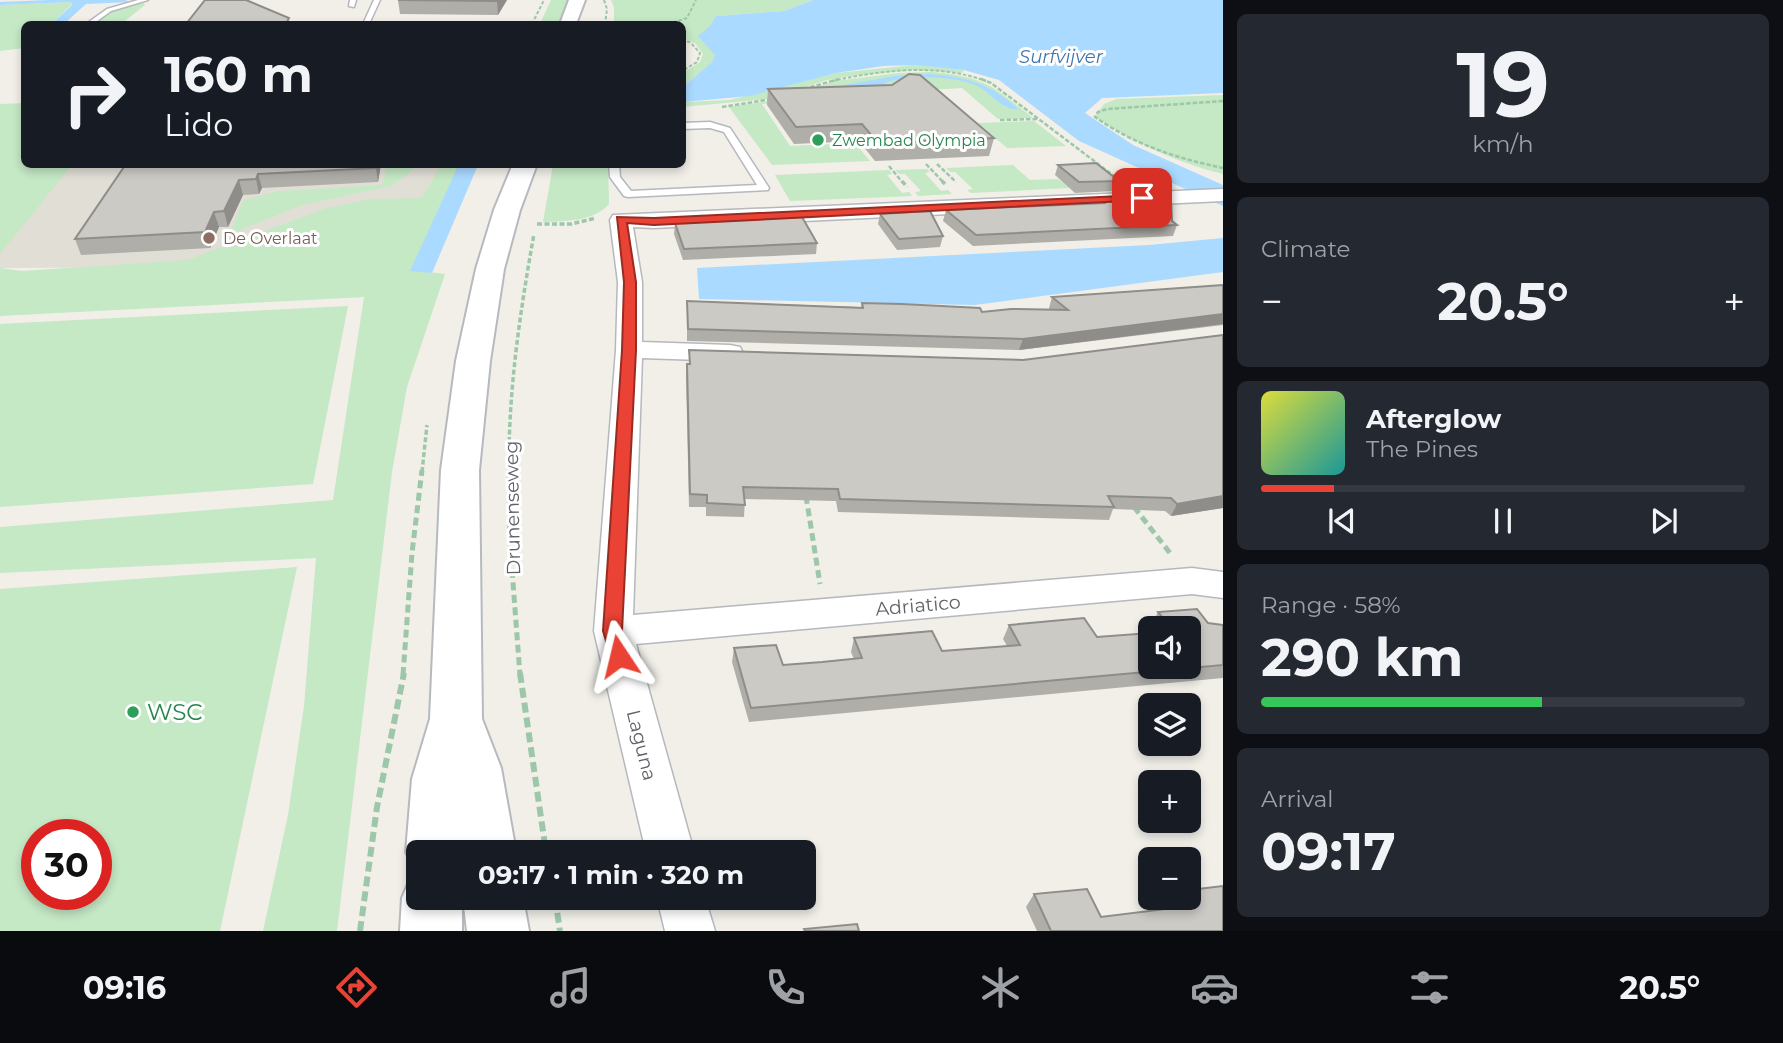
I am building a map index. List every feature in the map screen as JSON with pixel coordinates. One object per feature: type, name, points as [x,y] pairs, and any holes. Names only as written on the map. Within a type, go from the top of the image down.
[{"type":"street","points":[[569,21],[576,0]]},
{"type":"street","points":[[586,21],[592,0]]},
{"type":"street","points":[[436,840],[439,779],[456,719],[460,470],[473,360],[490,269],[507,210],[523,168]]},
{"type":"street","points":[[1142,198],[1223,195]]},
{"type":"street","name":"Laguna","points":[[667,840],[613,631],[629,350],[630,282],[621,220],[654,222],[1142,198]]},
{"type":"street","points":[[629,350],[752,353]]},
{"type":"street","name":"Adriatico","points":[[613,631],[1208,583]]},
{"type":"street","points":[[456,719],[474,768],[485,840]]},
{"type":"street","points":[[431,931],[432,910]]},
{"type":"street","points":[[495,910],[498,931]]},
{"type":"street","points":[[684,910],[690,931]]},
{"type":"lane","points":[[93,21],[109,10],[145,0]]},
{"type":"lane","points":[[367,21],[377,0]]},
{"type":"lane","points":[[614,168],[615,177],[628,194],[764,188],[727,130],[710,125],[686,126]]},
{"type":"path","points":[[534,21],[544,0]]},
{"type":"path","points":[[604,0],[607,9],[605,21]]},
{"type":"path","points":[[678,21],[687,18],[696,0]]},
{"type":"path","points":[[686,41],[700,53],[697,62],[686,69]]},
{"type":"path","points":[[798,91],[836,79],[915,71],[959,74],[991,83],[1142,198]]},
{"type":"path","points":[[726,107],[774,98]]},
{"type":"path","points":[[1223,102],[1107,109],[1098,112],[1095,117],[1118,134],[1156,153],[1223,168]]},
{"type":"path","points":[[1000,120],[1039,119]]},
{"type":"path","points":[[937,163],[961,188]]},
{"type":"path","points":[[926,164],[949,188]]},
{"type":"path","points":[[889,166],[910,190]]},
{"type":"path","name":"Drunenseweg","points":[[539,212],[517,331],[510,414],[514,616],[524,718],[544,840]]},
{"type":"path","points":[[806,493],[824,613]]},
{"type":"path","points":[[1127,498],[1208,583]]},
{"type":"path","points":[[557,910],[560,931]]},
{"type":"shaded area","name":"De Overlaat","points":[[36,168],[453,168],[403,266],[0,268],[0,209]]},
{"type":"green space","points":[[551,0],[572,0],[563,21],[541,21]]},
{"type":"green space","points":[[611,0],[813,0],[784,11],[716,16],[710,27],[708,44],[716,54],[712,62],[686,84],[686,71],[700,62],[703,54],[696,44],[686,39],[686,21],[614,21]]},
{"type":"green space","points":[[72,2],[55,21],[21,21],[21,48],[0,51],[0,5]]},
{"type":"green space","points":[[143,3],[145,5],[125,21],[96,21],[113,9]]},
{"type":"green space","points":[[915,65],[964,70],[962,73],[914,70],[852,76],[827,80],[766,99],[686,107],[686,102],[730,100],[836,73]]},
{"type":"green space","points":[[932,72],[977,80],[1008,98],[1033,118],[998,119],[962,88],[929,90],[909,98],[762,104],[790,146],[855,143],[870,161],[772,165],[729,107],[769,101],[836,81],[898,73]]},
{"type":"green space","points":[[1223,95],[1223,174],[1157,151],[1095,117],[1104,104],[1117,99]]},
{"type":"green space","points":[[21,103],[21,168],[70,168],[0,254],[0,104]]},
{"type":"green space","points":[[1034,121],[1066,146],[1007,148],[978,123]]},
{"type":"green space","points":[[1013,165],[1030,180],[1058,179],[1070,188],[971,193],[967,190],[973,189],[955,172],[946,168]]},
{"type":"green space","points":[[386,168],[413,168],[391,186],[302,205],[230,234],[243,200],[280,191],[382,185]]},
{"type":"green space","points":[[439,168],[458,168],[411,270],[445,274],[407,387],[392,472],[337,931],[263,931],[288,815],[304,706],[316,558],[0,573],[0,527],[333,500],[364,297],[0,316],[0,268],[22,271],[187,260],[327,208],[370,199],[422,198]]},
{"type":"green space","points":[[552,168],[608,168],[609,204],[602,210],[569,221],[543,222]]},
{"type":"green space","points":[[927,169],[930,172],[925,173],[941,191],[948,190],[952,194],[918,196],[915,192],[921,191],[905,174],[899,174],[895,170]]},
{"type":"green space","points":[[889,170],[892,174],[887,175],[902,193],[909,192],[912,196],[790,201],[775,175]]},
{"type":"green space","points":[[348,306],[313,484],[0,507],[0,324]]},
{"type":"green space","name":"WSC","points":[[297,567],[220,931],[0,931],[0,589]]},
{"type":"water","points":[[125,0],[131,2],[86,4],[67,21],[55,21],[72,2],[0,5],[0,2]]},
{"type":"water","name":"Surfvijver","points":[[813,0],[1223,0],[1223,93],[1102,98],[1085,113],[1133,145],[1223,185],[1223,206],[1079,141],[999,80],[964,70],[915,65],[883,66],[836,73],[750,96],[686,102],[686,84],[712,62],[715,55],[698,36],[709,27],[716,16],[784,11]]},
{"type":"water","points":[[928,74],[965,79],[988,87],[1018,109],[1007,107],[977,86],[942,78],[900,79],[880,86],[828,88],[895,76]]},
{"type":"water","points":[[457,168],[477,168],[432,273],[410,271]]},
{"type":"water","points":[[1223,238],[1223,272],[974,305],[699,299],[697,268],[1149,245]]},
{"type":"building","points":[[205,0],[246,0],[289,18],[288,21],[188,21]]},
{"type":"building","points":[[398,0],[498,0],[497,1]]},
{"type":"building","points":[[909,74],[920,75],[994,138],[878,143],[862,124],[796,127],[768,89],[892,85]]},
{"type":"building","points":[[1096,163],[1119,181],[1079,182],[1058,165]]},
{"type":"building","points":[[123,168],[376,168],[258,174],[256,179],[239,180],[224,211],[214,212],[205,232],[75,239]]},
{"type":"building","points":[[1141,197],[1146,201],[1171,200],[1172,221],[1177,225],[976,235],[946,210],[1104,203],[1099,199]]},
{"type":"building","points":[[930,211],[943,236],[899,239],[880,214]]},
{"type":"building","points":[[802,217],[817,243],[684,249],[675,223]]},
{"type":"building","points":[[1223,285],[1223,314],[1023,339],[688,329],[687,301],[863,308],[862,303],[902,304],[980,308],[982,312],[1011,309],[1068,310],[1052,297]]},
{"type":"building","points":[[1223,335],[1223,496],[1177,504],[1171,498],[1108,496],[1114,507],[840,499],[838,489],[743,487],[745,505],[707,503],[707,495],[690,494],[689,350],[1023,360]]},
{"type":"building","points":[[1197,609],[1208,623],[1223,625],[1223,665],[1201,667],[1201,616],[1161,616],[1158,612]]},
{"type":"building","points":[[1084,618],[1097,637],[1138,634],[1138,673],[751,708],[734,648],[776,645],[783,665],[822,662],[862,658],[854,638],[932,631],[942,651],[1020,645],[1009,625]]},
{"type":"building","points":[[1223,886],[1223,931],[1051,931],[1034,894],[1087,889],[1101,917],[1158,910],[1201,910],[1201,889]]},
{"type":"building","points":[[857,924],[859,931],[804,929]]},
{"type":"place","name":"Zwembad Olympia","points":[[818,140]]},
{"type":"place","name":"De Overlaat","points":[[209,238]]},
{"type":"place","name":"WSC","points":[[133,712]]},
{"type":"route","points":[[619,656],[613,631],[629,350],[630,282],[621,220],[641,219],[654,222],[1142,198]]}]
